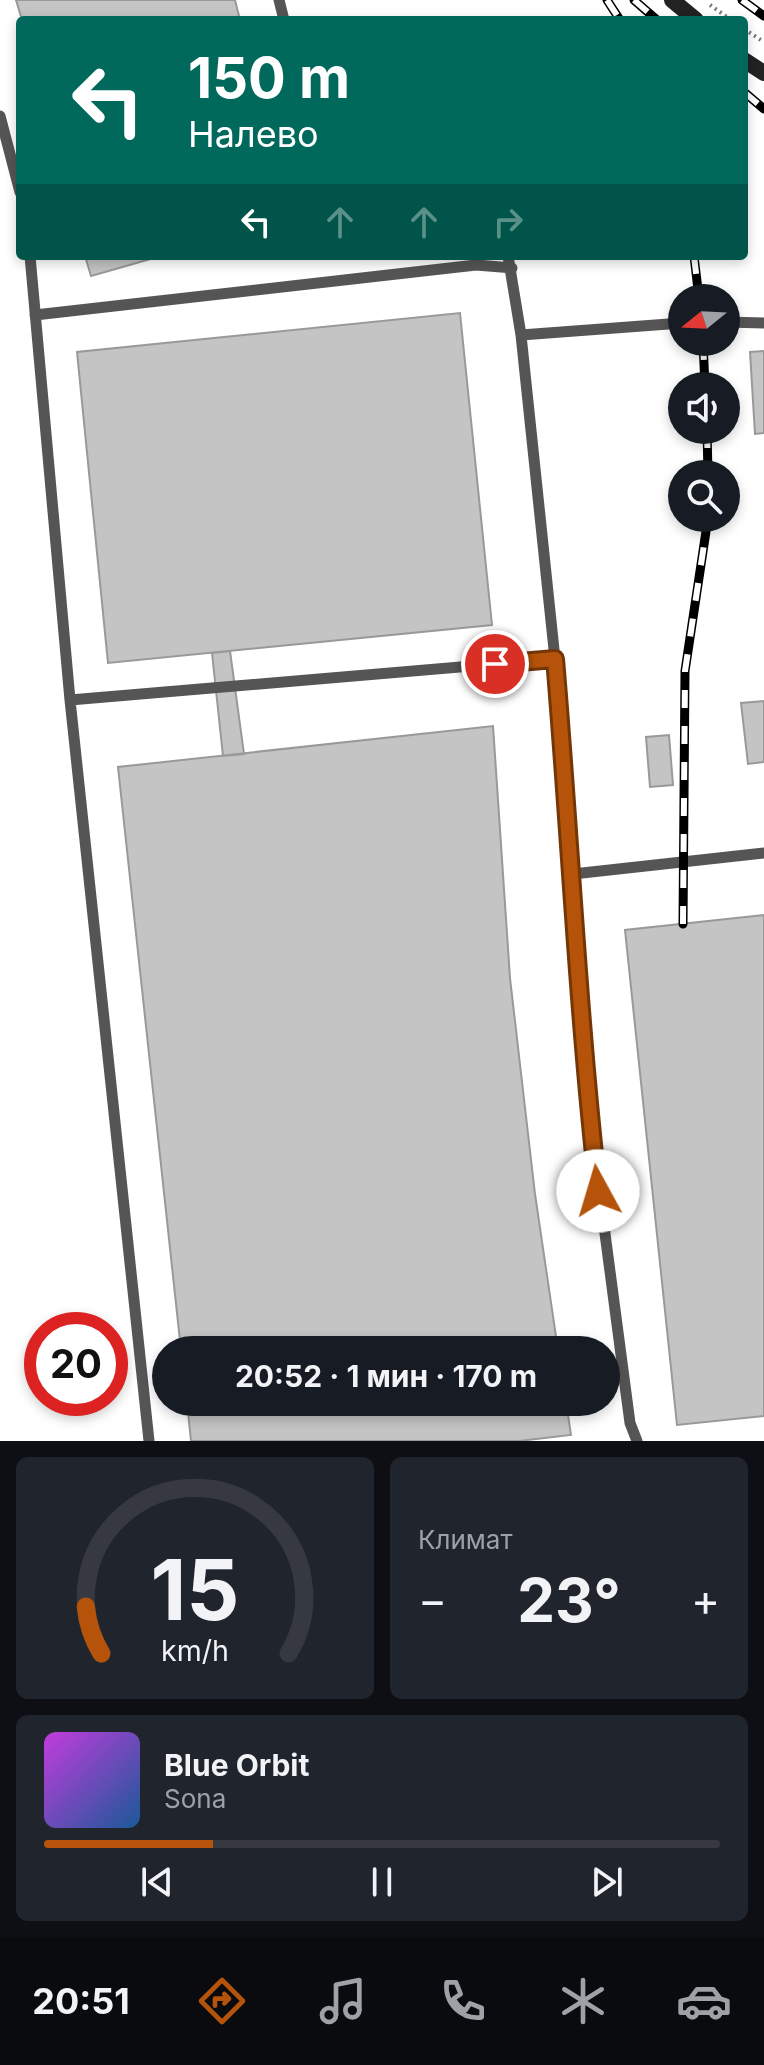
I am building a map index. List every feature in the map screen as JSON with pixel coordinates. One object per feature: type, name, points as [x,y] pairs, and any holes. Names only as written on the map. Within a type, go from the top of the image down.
[{"type":"main road","points":[[672,0],[691,16]]},
{"type":"lane","points":[[0,116],[16,177]]},
{"type":"lane","points":[[30,260],[70,700],[149,1441]]},
{"type":"lane","points":[[35,315],[510,262],[521,335],[555,659],[573,874],[585,1082],[630,1423],[637,1441]]},
{"type":"lane","points":[[740,322],[764,323]]},
{"type":"lane","points":[[521,335],[668,324]]},
{"type":"lane","points":[[70,700],[555,659]]},
{"type":"lane","points":[[573,874],[764,853]]},
{"type":"path","points":[[704,0],[726,16]]},
{"type":"building","points":[[16,0],[235,0],[239,16],[21,16]]},
{"type":"building","points":[[86,260],[147,260],[91,276]]},
{"type":"building","points":[[460,313],[492,625],[108,663],[77,352]]},
{"type":"building","points":[[764,351],[764,433],[755,434],[750,352]]},
{"type":"building","points":[[230,651],[244,754],[223,756],[212,653]]},
{"type":"building","points":[[764,701],[764,762],[748,764],[741,703]]},
{"type":"building","points":[[493,726],[510,978],[535,1194],[556,1336],[179,1336],[118,767]]},
{"type":"building","points":[[669,735],[673,785],[650,787],[646,737]]},
{"type":"building","points":[[764,915],[764,1416],[677,1425],[625,930]]},
{"type":"building","points":[[188,1416],[568,1416],[571,1435],[519,1441],[191,1441]]},
{"type":"railway","points":[[607,0],[617,16]]},
{"type":"railway","points":[[634,0],[652,16]]},
{"type":"railway","points":[[742,0],[764,16]]},
{"type":"railway","points":[[748,95],[764,109]]},
{"type":"railway","points":[[694,260],[697,284]]},
{"type":"railway","points":[[704,356],[704,372]]},
{"type":"railway","points":[[707,444],[708,460]]},
{"type":"railway","points":[[683,924],[685,671],[706,532]]},
{"type":"route","points":[[495,664],[555,659],[573,874],[585,1082],[598,1191]]}]
